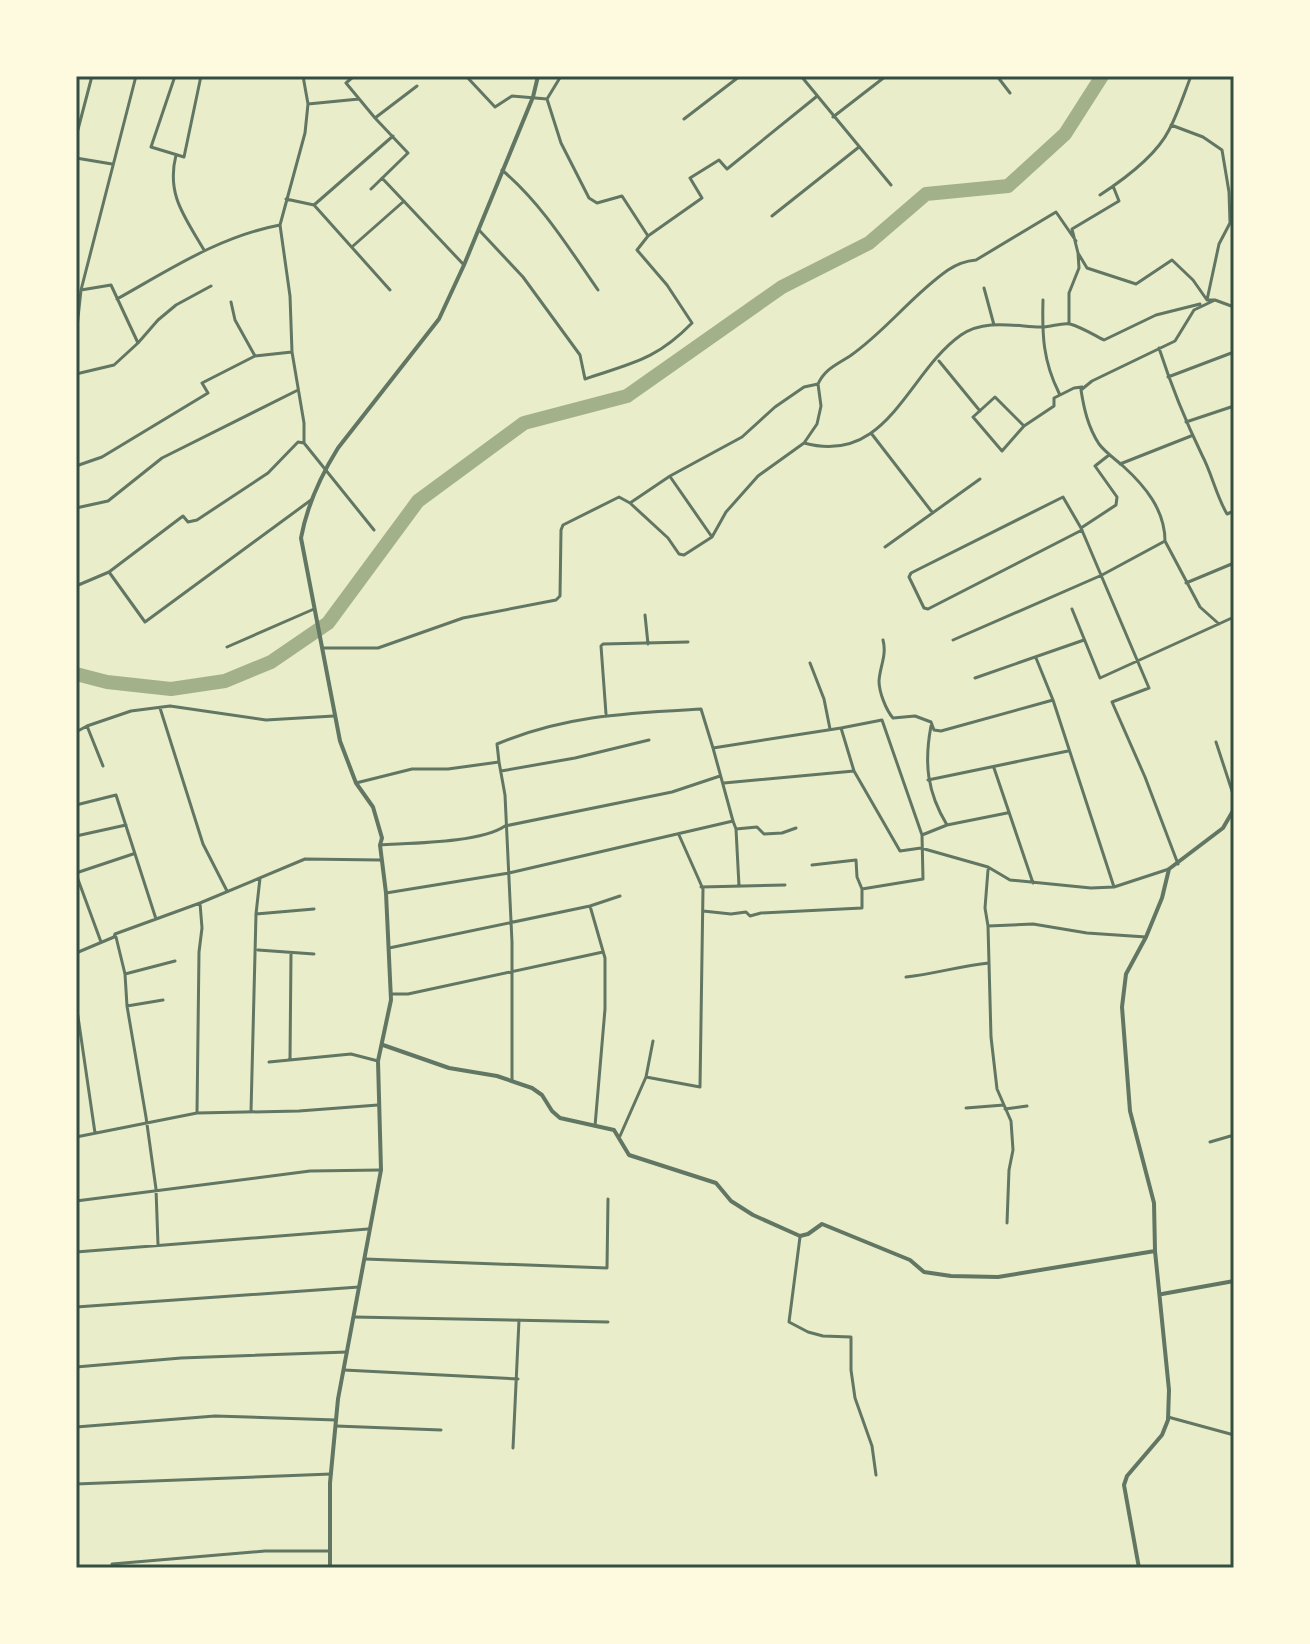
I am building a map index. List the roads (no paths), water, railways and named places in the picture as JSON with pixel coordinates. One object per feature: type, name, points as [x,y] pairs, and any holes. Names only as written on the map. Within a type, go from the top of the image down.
[{"type":"street","points":[[76,137],[92,76]]},
{"type":"street","points":[[76,336],[81,290],[136,76]]},
{"type":"street","points":[[175,76],[151,147],[184,157],[201,76]]},
{"type":"street","points":[[303,76],[308,104],[305,133],[280,225],[304,443],[374,530]]},
{"type":"street","points":[[354,76],[346,83],[408,153],[371,189]]},
{"type":"street","points":[[466,76],[495,107],[512,96],[547,99]]},
{"type":"street","points":[[330,1568],[331,1474],[336,1423],[368,1229],[381,1170],[378,1061],[391,994],[382,838],[373,807],[356,783],[340,741],[301,538],[306,510],[324,470],[439,319],[479,230],[533,97],[538,76]]},
{"type":"street","points":[[561,76],[547,99],[561,143],[589,198],[597,203],[622,196],[648,236]]},
{"type":"street","points":[[684,119],[740,76]]},
{"type":"street","points":[[801,76],[891,185]]},
{"type":"street","points":[[833,117],[886,76]]},
{"type":"street","points":[[997,76],[1010,93]]},
{"type":"street","points":[[1100,195],[1153,154],[1171,125],[1191,76]]},
{"type":"street","points":[[375,118],[417,86]]},
{"type":"street","points":[[479,230],[523,277],[580,355],[585,379],[652,356],[671,344],[692,323],[667,285],[637,250],[648,236],[702,198],[690,178],[719,160],[727,169],[816,97]]},
{"type":"street","points":[[308,104],[359,99]]},
{"type":"street","points":[[1024,426],[995,397],[973,417],[1002,451],[1024,426],[1054,406],[1054,398],[1060,394],[1082,387],[1175,341],[1194,310],[1206,301],[1219,244],[1230,223],[1222,150],[1203,137],[1171,125]]},
{"type":"street","points":[[314,205],[393,136]]},
{"type":"street","points":[[772,216],[859,147]]},
{"type":"street","points":[[176,155],[172,182],[174,196],[204,251]]},
{"type":"street","points":[[76,158],[113,164]]},
{"type":"street","points":[[502,170],[525,190],[544,213],[598,290]]},
{"type":"street","points":[[382,178],[464,265]]},
{"type":"street","points":[[1069,324],[1069,293],[1079,268],[1072,229],[1119,201],[1113,186]]},
{"type":"street","points":[[286,199],[314,205],[390,290]]},
{"type":"street","points":[[352,247],[404,201]]},
{"type":"street","points":[[323,646],[378,648],[463,618],[556,600],[560,596],[563,525],[619,497],[630,503],[682,555],[712,537],[726,512],[758,476],[804,443],[817,424],[821,406],[818,384],[824,372],[877,336],[956,265],[976,260],[1056,212],[1076,241]]},
{"type":"street","points":[[117,299],[204,251],[253,230],[280,225]]},
{"type":"street","points":[[1078,253],[1087,268],[1136,284],[1172,260],[1193,280],[1206,301]]},
{"type":"street","points":[[81,290],[111,285],[138,343]]},
{"type":"street","points":[[76,374],[114,365],[176,305],[211,286]]},
{"type":"street","points":[[984,288],[994,325]]},
{"type":"street","points":[[1043,300],[1044,351],[1060,394]]},
{"type":"street","points":[[804,443],[843,446],[871,433],[894,414],[909,391],[963,334],[994,325],[1042,327],[1069,324],[1104,340],[1156,315],[1206,301],[1215,300],[1234,307]]},
{"type":"street","points":[[231,302],[235,320],[255,356]]},
{"type":"street","points":[[1159,348],[1191,436],[1203,456],[1218,498],[1227,514],[1234,511]]},
{"type":"street","points":[[76,466],[102,457],[208,393],[202,383],[255,356],[292,352]]},
{"type":"street","points":[[1168,377],[1234,352]]},
{"type":"street","points":[[938,360],[980,411]]},
{"type":"street","points":[[630,503],[670,476],[742,437],[775,407],[804,387],[818,384]]},
{"type":"street","points":[[1082,387],[1086,416],[1099,443],[1152,499],[1165,524],[1165,541],[1186,583],[1200,607],[1219,624]]},
{"type":"street","points":[[76,508],[108,501],[162,458],[298,390]]},
{"type":"street","points":[[1186,422],[1234,406]]},
{"type":"street","points":[[871,433],[932,513]]},
{"type":"street","points":[[1120,464],[1191,436]]},
{"type":"street","points":[[76,586],[109,572],[183,516],[188,522],[197,520],[268,473],[298,442],[304,443]]},
{"type":"street","points":[[1109,455],[1095,466],[1117,497],[1116,505],[1082,529],[928,609],[924,608],[909,577],[911,573],[1063,497],[1082,529],[1149,688],[1112,702],[1178,864]]},
{"type":"street","points":[[670,476],[712,537]]},
{"type":"street","points":[[885,547],[980,479]]},
{"type":"street","points":[[109,572],[145,622],[311,500]]},
{"type":"street","points":[[953,640],[1102,575],[1165,541]]},
{"type":"street","points":[[1186,583],[1234,563]]},
{"type":"street","points":[[227,647],[314,609]]},
{"type":"street","points":[[1072,609],[1100,678],[1234,617]]},
{"type":"street","points":[[645,615],[648,644]]},
{"type":"street","points":[[883,640],[885,649],[879,683],[886,710],[893,718],[915,716],[931,722],[934,730],[941,731],[1053,700]]},
{"type":"street","points":[[975,678],[1084,640]]},
{"type":"street","points":[[606,714],[601,646],[606,643],[688,642]]},
{"type":"street","points":[[1036,658],[1053,700],[1114,887]]},
{"type":"street","points":[[810,663],[824,699],[830,729]]},
{"type":"street","points":[[76,732],[131,711],[170,706],[266,720],[336,716]]},
{"type":"street","points":[[160,708],[203,844],[227,892]]},
{"type":"street","points":[[512,1081],[509,873],[505,795],[497,744],[571,720],[606,714],[701,709],[736,829],[739,886]]},
{"type":"street","points":[[713,748],[882,720],[922,835],[923,879],[862,889]]},
{"type":"street","points":[[931,722],[926,756],[928,780],[947,825]]},
{"type":"street","points":[[87,726],[103,766]]},
{"type":"street","points":[[841,728],[854,771],[900,851],[921,848],[988,867],[1010,880],[1114,887],[1178,864],[1223,828],[1234,809]]},
{"type":"street","points":[[501,771],[575,758],[649,740]]},
{"type":"street","points":[[1216,742],[1234,797]]},
{"type":"street","points":[[928,780],[1068,751]]},
{"type":"street","points":[[356,783],[412,769],[448,769],[499,762]]},
{"type":"street","points":[[994,768],[1033,883]]},
{"type":"street","points":[[724,783],[854,771]]},
{"type":"street","points":[[380,845],[495,832],[505,826],[672,792],[720,776]]},
{"type":"street","points":[[76,805],[116,795],[156,919]]},
{"type":"street","points":[[922,835],[947,825],[1007,813]]},
{"type":"street","points":[[1228,819],[1234,823]]},
{"type":"street","points":[[386,893],[509,873],[733,821]]},
{"type":"street","points":[[76,836],[126,825]]},
{"type":"street","points":[[736,829],[757,827],[764,834],[796,828]]},
{"type":"street","points":[[646,1077],[700,1087],[701,887],[679,835]]},
{"type":"street","points":[[101,942],[76,873],[135,853]]},
{"type":"street","points":[[76,953],[115,934],[305,859],[384,860]]},
{"type":"street","points":[[703,911],[746,912],[750,916],[862,908],[856,860],[812,865]]},
{"type":"street","points":[[988,867],[985,908],[991,1037],[997,1089],[1011,1121],[1013,1150],[1007,1223]]},
{"type":"street","points":[[1139,1568],[1124,1485],[1127,1476],[1162,1435],[1169,1390],[1155,1251],[1154,1203],[1130,1111],[1122,1007],[1126,974],[1162,898],[1169,869]]},
{"type":"street","points":[[251,1112],[256,914],[260,878]]},
{"type":"street","points":[[701,887],[785,885]]},
{"type":"street","points":[[389,948],[590,906],[620,896]]},
{"type":"street","points":[[197,1113],[200,903]]},
{"type":"street","points":[[590,906],[603,952],[605,1009],[595,1126]]},
{"type":"street","points":[[256,914],[314,909]]},
{"type":"street","points":[[988,926],[1033,924],[1087,933],[1146,937]]},
{"type":"street","points":[[115,934],[125,974],[127,1006],[156,1189],[158,1245]]},
{"type":"street","points":[[257,950],[314,954]]},
{"type":"street","points":[[391,994],[408,994],[603,952]]},
{"type":"street","points":[[290,1060],[291,953]]},
{"type":"street","points":[[125,974],[175,961]]},
{"type":"street","points":[[906,977],[989,963]]},
{"type":"street","points":[[127,1006],[163,1000]]},
{"type":"street","points":[[76,1003],[95,1133]]},
{"type":"street","points":[[620,1136],[646,1077],[653,1041]]},
{"type":"street","points":[[383,1045],[449,1068],[532,1088],[542,1095],[560,1118],[614,1130],[629,1155],[716,1183],[731,1201],[753,1215],[800,1236],[822,1224],[892,1251],[924,1272],[998,1277],[1155,1251]]},
{"type":"street","points":[[269,1062],[351,1054],[378,1061]]},
{"type":"street","points":[[76,1137],[197,1113],[378,1105]]},
{"type":"street","points":[[966,1108],[1027,1106]]},
{"type":"street","points":[[1210,1142],[1234,1135]]},
{"type":"street","points":[[76,1201],[310,1171],[381,1170]]},
{"type":"street","points":[[365,1259],[607,1268],[608,1199]]},
{"type":"street","points":[[76,1252],[368,1229]]},
{"type":"street","points":[[800,1236],[789,1322],[823,1336],[851,1337],[855,1398],[872,1446],[876,1475]]},
{"type":"street","points":[[1161,1294],[1234,1281]]},
{"type":"street","points":[[76,1307],[359,1287]]},
{"type":"street","points":[[354,1317],[608,1322]]},
{"type":"street","points":[[513,1448],[519,1320]]},
{"type":"street","points":[[76,1367],[181,1358],[347,1352]]},
{"type":"street","points":[[344,1370],[518,1379]]},
{"type":"street","points":[[76,1427],[215,1416],[441,1430]]},
{"type":"street","points":[[1167,1417],[1234,1435]]},
{"type":"street","points":[[76,1484],[331,1474]]},
{"type":"street","points":[[112,1564],[265,1551],[329,1551]]},
{"type":"waterway","points":[[76,674],[107,682],[171,689],[225,681],[271,662],[328,623],[418,501],[524,423],[627,396],[782,287],[869,243],[926,194],[1008,186],[1065,134],[1102,76]]}]
